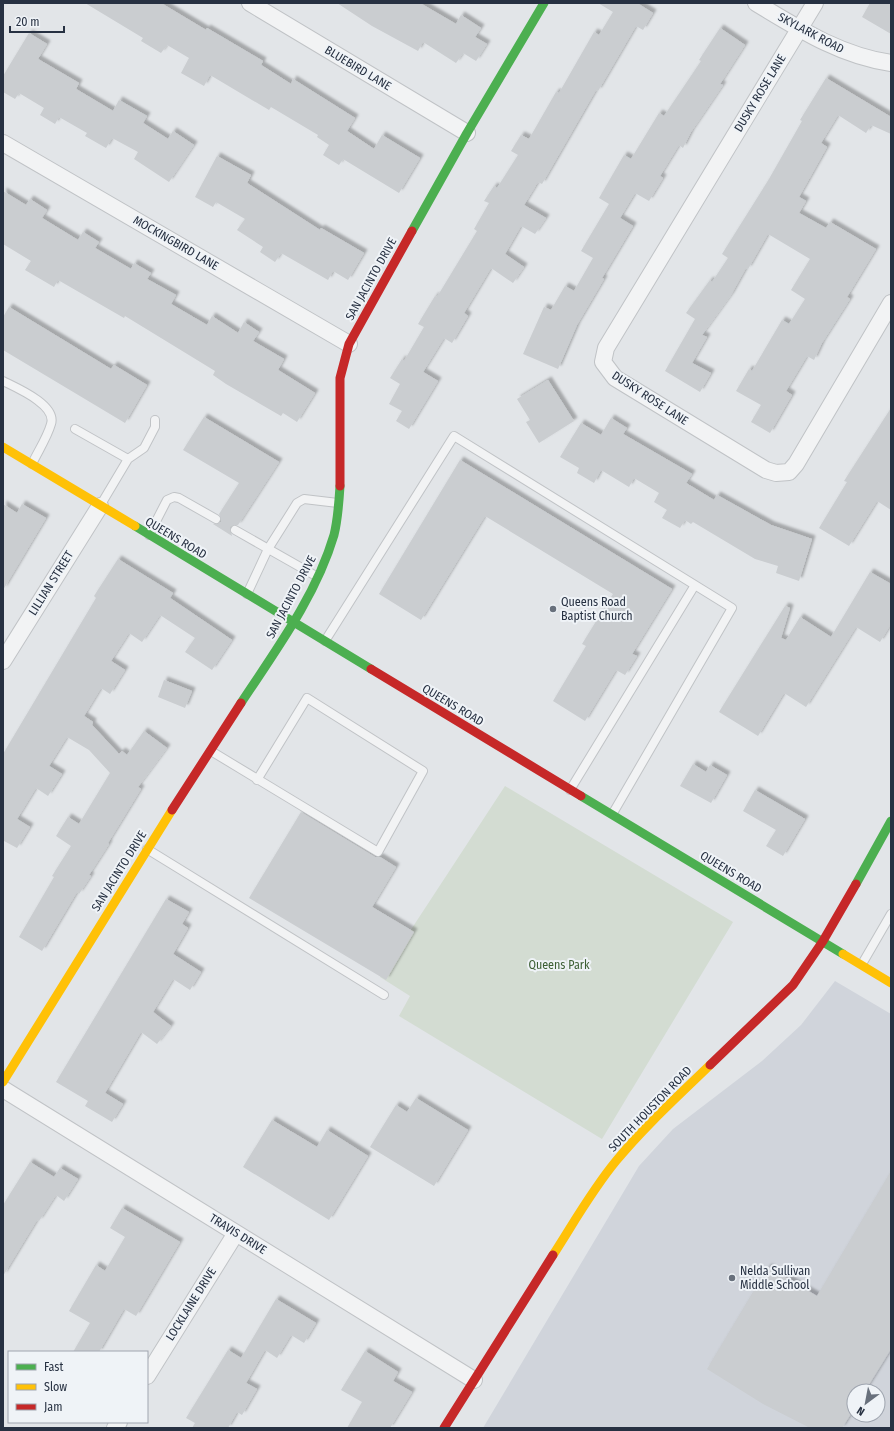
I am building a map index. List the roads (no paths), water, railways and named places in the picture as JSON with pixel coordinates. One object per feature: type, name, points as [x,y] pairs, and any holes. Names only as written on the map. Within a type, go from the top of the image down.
[{"type":"street","name":"BLUEBIRD LANE","points":[[250,3],[467,133]]},
{"type":"street","name":"SAN JACINTO DRIVE","points":[[3,1082],[147,848],[293,623],[317,577],[334,534],[339,504],[341,451],[340,378],[349,344],[467,133],[544,3]]},
{"type":"street","name":"SKYLARK ROAD","points":[[756,3],[799,29],[844,52],[891,63]]},
{"type":"street","name":"DUSKY ROSE LANE","points":[[815,3],[606,348],[603,362],[615,378],[766,470],[776,473],[788,472],[796,464],[891,303]]},
{"type":"street","name":"MOCKINGBIRD LANE","points":[[3,143],[349,344]]},
{"type":"street","name":"QUEENS ROAD","points":[[3,447],[148,536],[891,983]]},
{"type":"street","name":"LILLIAN STREET","points":[[3,661],[100,506]]},
{"type":"street","name":"SOUTH HOUSTON ROAD","points":[[444,1428],[588,1199],[616,1162],[644,1129],[792,985],[823,941],[891,821]]},
{"type":"street","name":"TRAVIS DRIVE","points":[[3,1089],[474,1380]]},
{"type":"street","name":"LOCKLAINE DRIVE","points":[[148,1374],[236,1233]]},
{"type":"lane","points":[[3,381],[44,404],[50,411],[52,422],[32,465]]},
{"type":"lane","points":[[100,506],[128,459],[144,448],[155,427],[155,420]]},
{"type":"lane","points":[[75,429],[128,459]]},
{"type":"lane","points":[[325,642],[454,436],[732,608],[612,815]]},
{"type":"lane","points":[[148,536],[167,500],[174,498],[178,498],[216,520]]},
{"type":"lane","points":[[246,595],[268,549],[298,503],[304,499],[339,504]]},
{"type":"lane","points":[[235,530],[317,577]]},
{"type":"lane","points":[[570,790],[695,585]]},
{"type":"lane","points":[[210,751],[257,780],[378,852],[423,772],[307,698],[257,780]]},
{"type":"lane","points":[[147,848],[384,995]]},
{"type":"lane","points":[[861,965],[891,914]]},
{"type":"place","name":"Queens Road Baptist Church","points":[[553,609]]},
{"type":"place","name":"Nelda Sullivan Middle School","points":[[732,1278]]},
{"type":"park label","name":"Queens Park","points":[[559,965]]}]
